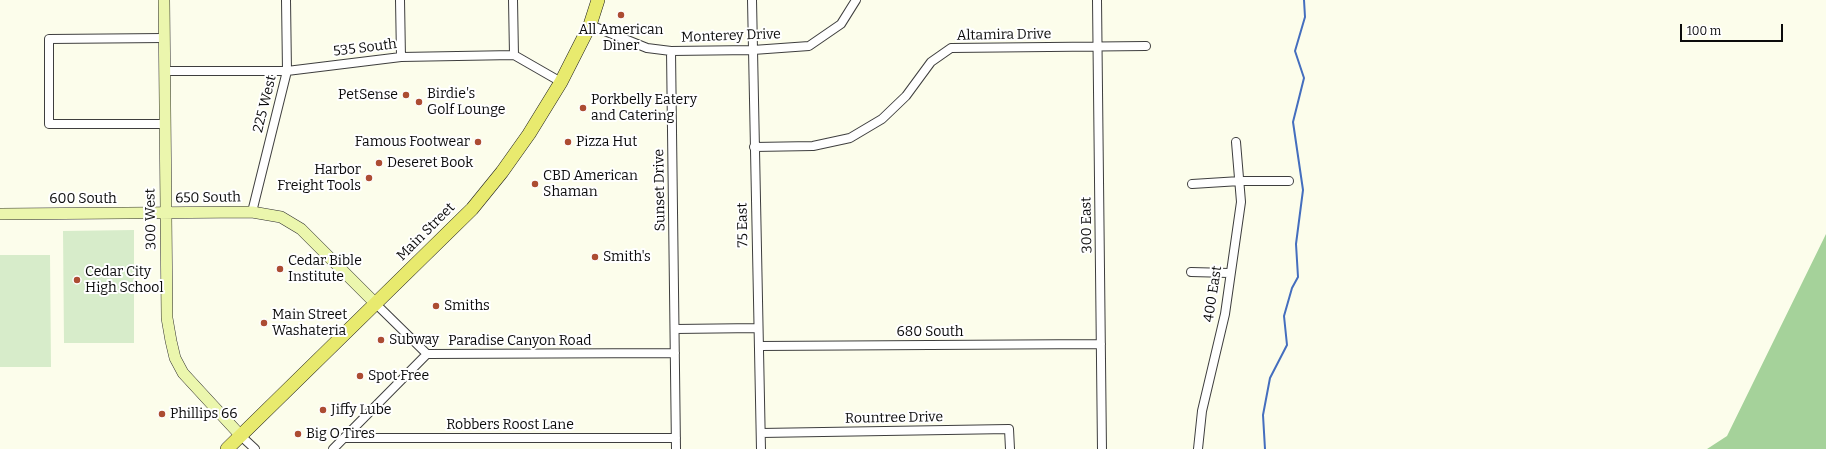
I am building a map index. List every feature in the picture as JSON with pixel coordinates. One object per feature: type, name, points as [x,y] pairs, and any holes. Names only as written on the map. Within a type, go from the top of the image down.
[{"type":"main road","name":"Main Street","points":[[227,449],[472,209],[502,172],[529,134],[561,82],[590,25],[598,0]]},
{"type":"street","name":"300 West","points":[[164,0],[167,318],[175,358],[193,386],[241,436]]},
{"type":"street","name":"225 West","points":[[252,212],[287,71],[286,0]]},
{"type":"street","points":[[400,0],[401,57]]},
{"type":"street","points":[[513,0],[514,55],[561,82]]},
{"type":"street","name":"75 East","points":[[752,0],[761,449]]},
{"type":"street","name":"Monterey Drive","points":[[590,25],[647,48],[670,51],[753,50],[809,46],[841,24],[856,0]]},
{"type":"street","name":"300 East","points":[[1097,0],[1102,449]]},
{"type":"street","points":[[164,38],[49,39],[49,124],[165,124]]},
{"type":"street","name":"Altamira Drive","points":[[754,147],[813,146],[850,138],[882,119],[906,96],[931,62],[951,48],[1146,46]]},
{"type":"street","name":"Sunset Drive","points":[[670,51],[676,449]]},
{"type":"street","name":"535 South","points":[[164,71],[287,71],[401,57],[514,55]]},
{"type":"street","name":"400 East","points":[[1198,449],[1202,411],[1224,314],[1229,273],[1241,202],[1236,142]]},
{"type":"street","points":[[1192,184],[1240,181],[1289,181]]},
{"type":"street","points":[[252,212],[281,217],[301,229],[427,354],[333,449]]},
{"type":"street","name":"650 South","points":[[166,214],[252,212]]},
{"type":"street","name":"600 South","points":[[0,214],[166,214]]},
{"type":"street","points":[[1191,272],[1229,273]]},
{"type":"street","points":[[674,329],[758,328]]},
{"type":"street","name":"680 South","points":[[759,346],[1101,344]]},
{"type":"street","name":"Paradise Canyon Road","points":[[427,354],[675,353]]},
{"type":"street","name":"Rountree Drive","points":[[761,433],[1009,429],[1010,449]]},
{"type":"street","points":[[241,436],[255,449]]},
{"type":"street","name":"Robbers Roost Lane","points":[[344,438],[676,438]]},
{"type":"green space","points":[[134,230],[134,343],[64,343],[63,231]]},
{"type":"green space","points":[[1826,234],[1826,449],[1707,449],[1727,436]]},
{"type":"green space","points":[[0,255],[50,255],[51,367],[0,367]]},
{"type":"waterway","points":[[1265,449],[1263,415],[1270,378],[1287,345],[1284,316],[1292,288],[1298,277],[1296,244],[1303,190],[1293,122],[1304,78],[1295,51],[1305,17],[1304,0]]},
{"type":"place","name":"All American Diner","points":[[621,15]]},
{"type":"place","name":"PetSense","points":[[406,95]]},
{"type":"place","name":"Birdie's Golf Lounge","points":[[419,102]]},
{"type":"place","name":"Porkbelly Eatery and Catering","points":[[583,108]]},
{"type":"place","name":"Famous Footwear","points":[[478,142]]},
{"type":"place","name":"Pizza Hut","points":[[568,142]]},
{"type":"place","name":"Deseret Book","points":[[379,163]]},
{"type":"place","name":"Harbor Freight Tools","points":[[369,178]]},
{"type":"place","name":"CBD American Shaman","points":[[535,184]]},
{"type":"place","name":"Smith's","points":[[595,257]]},
{"type":"place","name":"Cedar Bible Institute","points":[[280,269]]},
{"type":"place","name":"Cedar City High School","points":[[77,280]]},
{"type":"place","name":"Smiths","points":[[436,306]]},
{"type":"place","name":"Main Street Washateria","points":[[264,323]]},
{"type":"place","name":"Subway","points":[[381,340]]},
{"type":"place","name":"Spot Free","points":[[360,376]]},
{"type":"place","name":"Jiffy Lube","points":[[323,410]]},
{"type":"place","name":"Phillips 66","points":[[162,414]]},
{"type":"place","name":"Big O Tires","points":[[298,434]]}]
